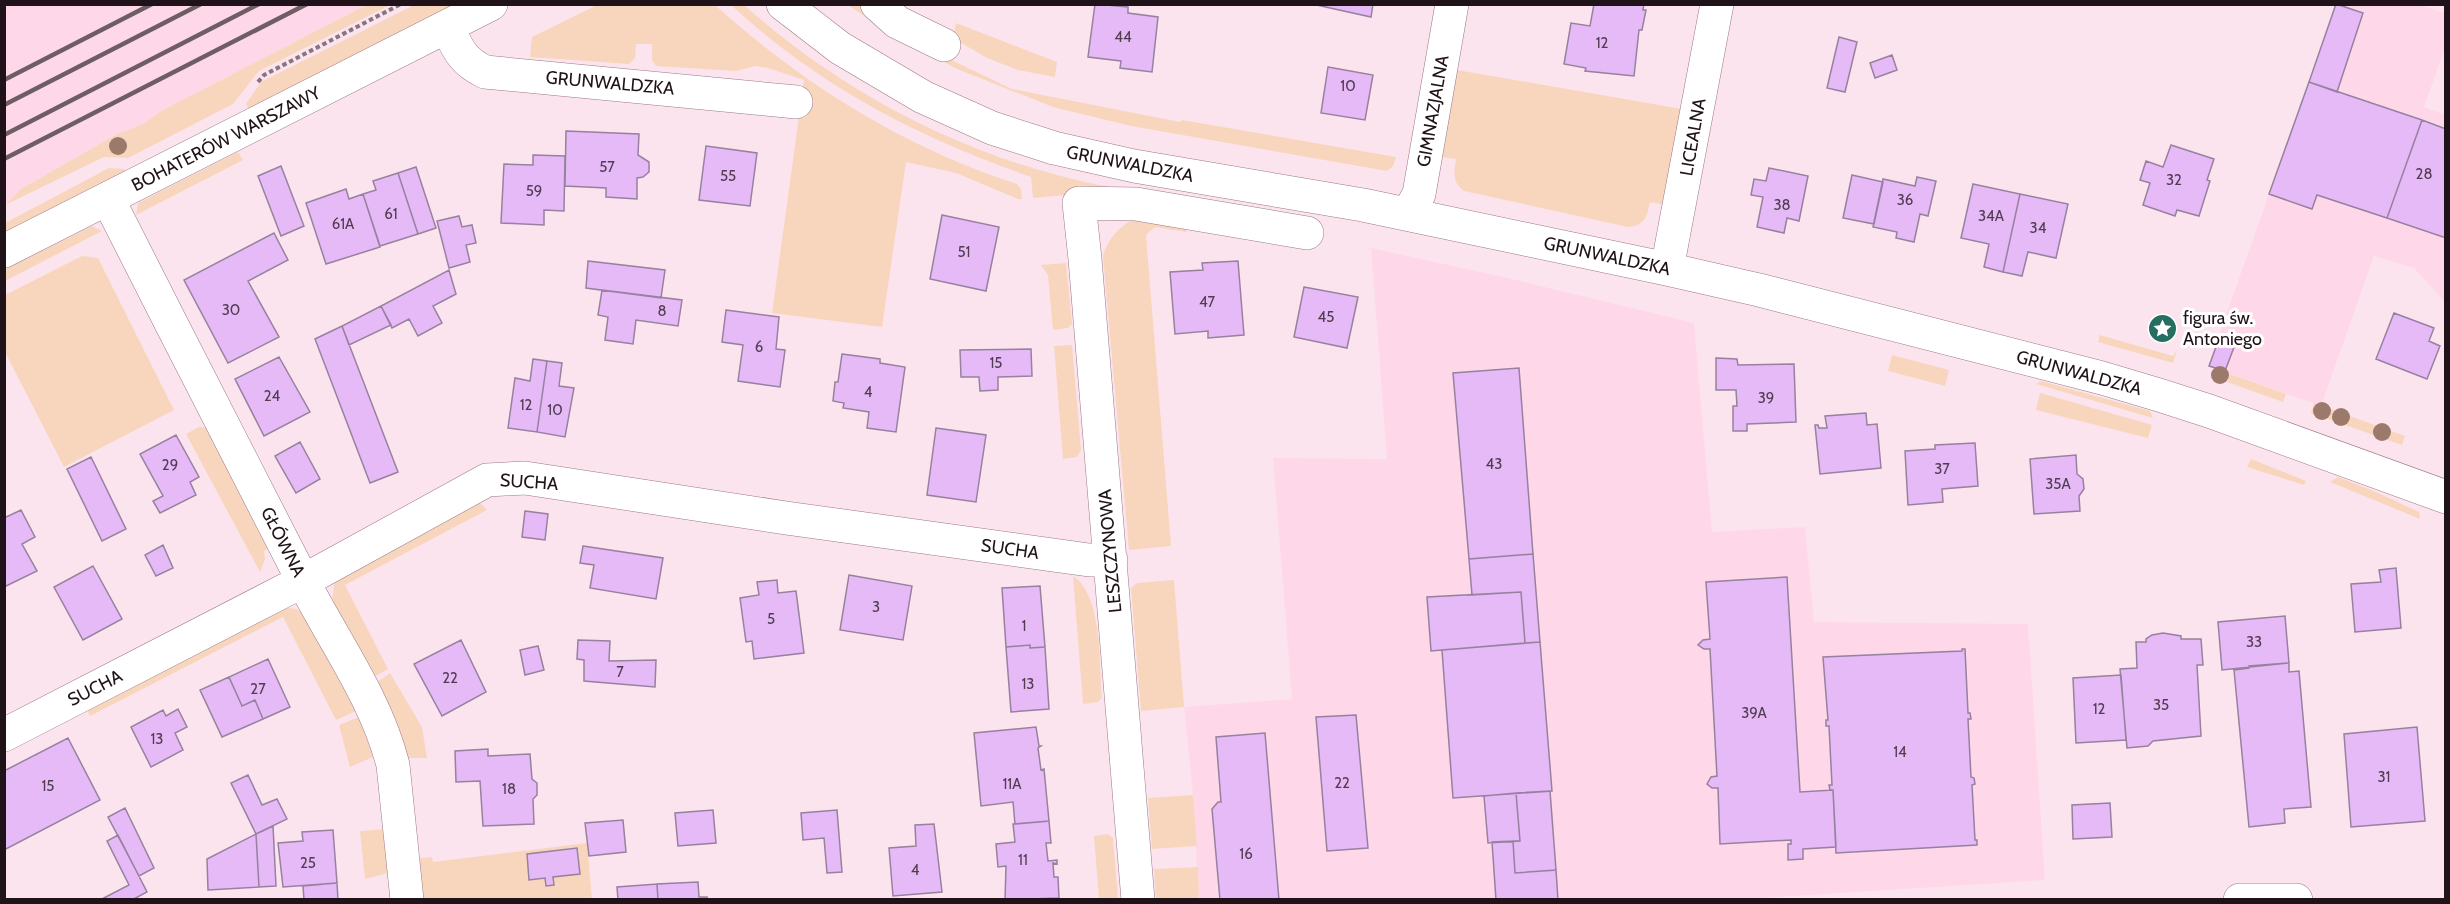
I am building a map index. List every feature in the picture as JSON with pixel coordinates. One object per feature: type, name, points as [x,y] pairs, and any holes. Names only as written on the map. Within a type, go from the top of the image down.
[{"type":"street","name":"BOHATERÓW WARSZAWY","points":[[4,251],[491,4]]},
{"type":"street","name":"GRUNWALDZKA","points":[[783,4],[840,48],[923,97],[971,119],[1035,142],[1110,162],[1408,214],[1667,269],[2113,382],[2219,414],[2445,497]]},
{"type":"street","points":[[877,4],[903,25],[944,45]]},
{"type":"street","name":"GIMNAZJALNA","points":[[1408,214],[1419,194],[1452,4]]},
{"type":"street","name":"LICEALNA","points":[[1667,269],[1691,150],[1716,4]]},
{"type":"street","name":"GRUNWALDZKA","points":[[447,27],[461,55],[471,66],[485,72],[796,102]]},
{"type":"street","name":"GŁÓWNA","points":[[108,199],[303,581],[375,713],[388,744],[398,800],[407,900]]},
{"type":"street","name":"LESZCZYNOWA","points":[[1138,900],[1079,203],[1136,204],[1308,233]]},
{"type":"street","name":"SUCHA","points":[[4,735],[303,581],[487,480],[525,478],[786,518],[1089,560],[1111,560]]},
{"type":"street","points":[[2240,900],[2296,900]]},
{"type":"shaded area","points":[[5,5],[366,5],[163,110],[143,124],[117,134],[21,189],[5,205]]},
{"type":"shaded area","points":[[366,5],[390,5],[259,71],[233,104],[128,158],[104,157],[5,205],[21,189],[117,134],[143,124],[163,110]]},
{"type":"shaded area","points":[[414,5],[455,5],[249,109],[246,104],[261,82]]},
{"type":"shaded area","points":[[597,5],[715,5],[783,61],[819,87],[856,110],[934,152],[1017,184],[1021,189],[1022,199],[956,173],[906,162],[882,327],[772,313],[804,80],[755,66],[736,71],[656,66],[652,60],[652,44],[636,44],[635,58],[629,64],[530,57],[532,37]]},
{"type":"shaded area","points":[[731,5],[744,5],[825,69],[914,121],[1009,161],[1109,187],[1109,191],[1033,198],[1031,177],[949,145],[872,107],[799,61]]},
{"type":"shaded area","points":[[848,5],[862,5],[941,55],[1012,89],[1180,122],[1182,120],[1396,157],[1393,166],[1387,171],[1131,126],[1053,107],[957,69],[893,35]]},
{"type":"shaded area","points":[[2336,5],[2421,5],[2445,13],[2445,48],[2424,107],[2445,115],[2445,302],[2414,268],[2374,256],[2321,406],[2208,366]]},
{"type":"shaded area","points":[[956,23],[1057,62],[1055,77],[1018,70],[987,58],[958,41],[954,33]]},
{"type":"shaded area","points":[[1457,70],[1682,109],[1666,205],[1650,202],[1642,222],[1628,227],[1464,191],[1456,181],[1454,173],[1456,159],[1442,157]]},
{"type":"shaded area","points":[[238,152],[243,160],[136,215],[138,203]]},
{"type":"shaded area","points":[[109,168],[126,171],[5,233],[5,223]]},
{"type":"shaded area","points":[[1135,218],[1189,223],[1186,232],[1155,227],[1146,235],[1171,546],[1129,550],[1103,256],[1108,243],[1115,234]]},
{"type":"shaded area","points":[[92,226],[102,231],[5,281],[5,269]]},
{"type":"shaded area","points":[[1371,248],[1694,323],[1712,532],[1805,527],[1814,622],[2028,624],[2045,880],[1732,900],[1199,899],[1193,795],[1184,707],[1292,699],[1273,458],[1387,459]]},
{"type":"shaded area","points":[[82,256],[98,258],[174,410],[64,467],[5,352],[5,295]]},
{"type":"shaded area","points":[[1066,263],[1072,324],[1068,328],[1053,330],[1048,275],[1041,265]]},
{"type":"shaded area","points":[[2100,335],[2173,356],[2177,350],[2173,363],[2098,342]]},
{"type":"shaded area","points":[[1072,345],[1081,450],[1077,457],[1063,459],[1054,346]]},
{"type":"shaded area","points":[[1892,355],[1949,370],[1945,386],[1888,371]]},
{"type":"shaded area","points":[[2230,374],[2286,394],[2283,402],[2227,382]]},
{"type":"shaded area","points":[[2041,381],[2150,411],[2153,418],[2036,384]]},
{"type":"shaded area","points":[[2040,393],[2152,425],[2148,438],[2036,410]]},
{"type":"shaded area","points":[[2314,403],[2405,436],[2402,445],[2311,413]]},
{"type":"shaded area","points":[[199,427],[210,428],[272,547],[264,551],[265,559],[260,572],[186,434]]},
{"type":"shaded area","points":[[2251,459],[2306,481],[2304,485],[2247,467]]},
{"type":"shaded area","points":[[2338,477],[2419,512],[2420,519],[2330,482]]},
{"type":"shaded area","points":[[479,502],[487,510],[345,585],[388,669],[374,677],[332,602],[334,584],[341,575]]},
{"type":"shaded area","points":[[1073,576],[1083,586],[1095,614],[1102,698],[1098,702],[1083,704]]},
{"type":"shaded area","points":[[1174,580],[1184,707],[1141,711],[1131,588],[1137,583]]},
{"type":"shaded area","points":[[282,607],[296,609],[309,618],[356,711],[336,720],[283,617],[90,716],[86,708]]},
{"type":"shaded area","points":[[390,673],[422,727],[427,758],[407,758],[395,718],[376,683]]},
{"type":"shaded area","points":[[359,717],[373,757],[350,767],[339,725]]},
{"type":"shaded area","points":[[1193,795],[1197,846],[1152,849],[1148,798]]},
{"type":"shaded area","points":[[387,829],[391,872],[365,879],[360,831]]},
{"type":"shaded area","points":[[1108,834],[1113,838],[1118,899],[1099,899],[1094,836]]},
{"type":"shaded area","points":[[587,843],[592,899],[420,899],[417,859],[432,857],[433,862]]},
{"type":"shaded area","points":[[1198,867],[1199,899],[1156,899],[1154,869]]},
{"type":"building","points":[[1095,4],[1128,7],[1128,13],[1158,17],[1152,72],[1120,68],[1121,61],[1088,57]]},
{"type":"building","points":[[1312,4],[1373,4],[1371,17]]},
{"type":"building","points":[[1594,4],[1644,4],[1643,10],[1646,10],[1642,30],[1639,30],[1634,76],[1585,71],[1586,68],[1564,64],[1571,23],[1590,26]]},
{"type":"building","points":[[2336,4],[2363,13],[2337,92],[2309,82]]},
{"type":"building","points":[[1839,37],[1857,42],[1845,92],[1827,88]]},
{"type":"building","points":[[1892,55],[1897,70],[1875,78],[1870,63]]},
{"type":"building","points":[[1328,67],[1373,75],[1365,120],[1321,113]]},
{"type":"building","points":[[2309,82],[2422,120],[2387,218],[2317,195],[2312,209],[2269,194]]},
{"type":"building","points":[[2422,120],[2446,129],[2446,238],[2387,218]]},
{"type":"building","points":[[566,131],[639,134],[638,155],[649,162],[649,172],[637,178],[637,199],[606,197],[606,188],[565,186]]},
{"type":"building","points":[[2171,145],[2214,159],[2199,216],[2177,210],[2175,216],[2143,205],[2150,183],[2140,180],[2146,161],[2163,167]]},
{"type":"building","points":[[706,146],[757,153],[750,206],[699,200]]},
{"type":"building","points":[[533,155],[565,156],[564,211],[544,210],[544,225],[501,223],[504,164],[533,165]]},
{"type":"building","points":[[281,166],[304,226],[281,236],[258,176]]},
{"type":"building","points":[[416,167],[436,228],[418,234],[398,173]]},
{"type":"building","points":[[1769,168],[1808,176],[1799,221],[1787,218],[1784,233],[1757,227],[1763,197],[1751,195],[1754,179],[1766,181]]},
{"type":"building","points":[[398,173],[418,234],[380,246],[363,194],[376,190],[373,181]]},
{"type":"building","points":[[1852,175],[1883,182],[1874,224],[1843,218]]},
{"type":"building","points":[[1917,177],[1936,181],[1928,216],[1920,214],[1914,242],[1896,238],[1897,232],[1873,227],[1883,179],[1915,186]]},
{"type":"building","points":[[1973,184],[2020,194],[2003,272],[1984,267],[1989,244],[1961,238]]},
{"type":"building","points":[[346,189],[349,199],[363,194],[380,247],[326,264],[306,203]]},
{"type":"building","points":[[2020,194],[2068,204],[2056,258],[2028,252],[2022,276],[2003,272]]},
{"type":"building","points":[[942,215],[999,227],[986,291],[930,279]]},
{"type":"building","points":[[459,216],[462,227],[472,225],[476,243],[466,245],[470,262],[449,268],[437,221]]},
{"type":"building","points":[[274,233],[288,260],[248,281],[279,337],[228,363],[184,280]]},
{"type":"building","points":[[588,261],[665,270],[661,298],[586,288]]},
{"type":"building","points":[[1238,261],[1244,335],[1208,338],[1208,331],[1175,334],[1170,272],[1203,270],[1202,263]]},
{"type":"building","points":[[449,270],[456,294],[433,306],[442,323],[418,336],[409,319],[392,328],[381,306]]},
{"type":"building","points":[[1304,287],[1358,297],[1347,348],[1294,337]]},
{"type":"building","points":[[602,290],[682,300],[678,326],[636,320],[633,344],[605,340],[608,317],[598,315]]},
{"type":"building","points":[[381,306],[391,325],[349,345],[342,326]]},
{"type":"building","points":[[726,310],[779,317],[776,349],[785,350],[780,387],[738,381],[743,345],[722,342]]},
{"type":"building","points":[[2394,313],[2434,328],[2429,341],[2440,346],[2427,379],[2376,359]]},
{"type":"building","points":[[342,326],[398,472],[370,483],[315,339]]},
{"type":"building","points":[[2220,336],[2236,342],[2225,371],[2209,366]]},
{"type":"building","points":[[1031,349],[1032,376],[998,377],[998,390],[980,391],[979,377],[961,377],[960,350]]},
{"type":"building","points":[[842,354],[880,359],[880,363],[905,367],[896,432],[867,428],[869,412],[843,408],[844,403],[833,401]]},
{"type":"building","points":[[279,357],[310,412],[264,436],[235,379]]},
{"type":"building","points":[[1716,358],[1737,359],[1738,365],[1794,364],[1796,422],[1747,424],[1747,431],[1733,431],[1733,406],[1737,406],[1736,390],[1716,390]]},
{"type":"building","points":[[533,359],[547,361],[537,432],[508,428],[515,378],[530,381]]},
{"type":"building","points":[[547,361],[562,363],[559,386],[574,388],[565,437],[537,432]]},
{"type":"building","points":[[1519,368],[1533,554],[1469,559],[1453,373]]},
{"type":"building","points":[[1866,413],[1867,425],[1877,424],[1881,468],[1820,474],[1815,425],[1819,428],[1827,428],[1825,416]]},
{"type":"building","points":[[936,428],[986,435],[976,502],[927,495]]},
{"type":"building","points":[[176,435],[199,477],[190,482],[196,495],[160,513],[153,501],[163,496],[140,454]]},
{"type":"building","points":[[300,442],[320,479],[296,493],[275,456]]},
{"type":"building","points":[[1975,443],[1978,486],[1942,489],[1943,502],[1908,505],[1905,451],[1935,449],[1935,445]]},
{"type":"building","points":[[2076,455],[2077,474],[2083,479],[2084,489],[2079,496],[2080,511],[2034,514],[2030,459]]},
{"type":"building","points":[[91,457],[126,529],[102,541],[67,469]]},
{"type":"building","points":[[21,510],[35,537],[22,544],[37,571],[4,587],[4,518]]},
{"type":"building","points":[[525,511],[548,514],[545,540],[522,537]]},
{"type":"building","points":[[163,545],[173,568],[156,576],[145,555]]},
{"type":"building","points":[[583,546],[663,558],[656,599],[590,588],[594,565],[580,563]]},
{"type":"building","points":[[1533,554],[1540,642],[1525,643],[1521,592],[1472,595],[1469,559]]},
{"type":"building","points":[[93,566],[122,619],[83,640],[54,587]]},
{"type":"building","points":[[2396,568],[2401,628],[2355,632],[2351,584],[2381,582],[2379,570]]},
{"type":"building","points":[[849,575],[912,586],[903,640],[840,630]]},
{"type":"building","points":[[1787,577],[1800,792],[1833,790],[1836,847],[1803,849],[1803,859],[1788,860],[1788,844],[1791,844],[1791,840],[1720,844],[1718,788],[1712,788],[1707,784],[1711,777],[1717,776],[1710,649],[1704,649],[1698,645],[1703,640],[1710,639],[1706,582]]},
{"type":"building","points":[[777,580],[778,593],[796,591],[804,653],[754,659],[752,641],[746,642],[740,598],[759,595],[757,582]]},
{"type":"building","points":[[1040,586],[1045,647],[1030,648],[1030,645],[1006,647],[1002,588]]},
{"type":"building","points":[[1521,592],[1525,643],[1431,651],[1427,597]]},
{"type":"building","points":[[2285,616],[2289,663],[2222,670],[2218,622]]},
{"type":"building","points":[[2163,633],[2181,636],[2181,639],[2201,639],[2203,665],[2197,665],[2201,736],[2153,741],[2148,746],[2127,748],[2120,669],[2137,668],[2136,642],[2146,642],[2146,639],[2152,635]]},
{"type":"building","points":[[461,640],[486,692],[442,716],[414,664]]},
{"type":"building","points":[[578,640],[610,641],[609,661],[656,660],[655,687],[584,681],[584,660],[577,659]]},
{"type":"building","points":[[1540,642],[1552,791],[1453,798],[1442,650]]},
{"type":"building","points":[[1030,645],[1030,648],[1045,647],[1049,709],[1011,712],[1006,647]]},
{"type":"building","points":[[538,646],[544,670],[525,675],[520,650]]},
{"type":"building","points":[[1965,649],[1968,713],[1971,719],[1968,719],[1971,777],[1974,778],[1975,784],[1972,785],[1977,845],[1836,853],[1833,790],[1830,790],[1829,785],[1832,785],[1829,726],[1826,726],[1826,720],[1828,720],[1823,657],[1962,651]]},
{"type":"building","points":[[268,659],[290,707],[263,719],[255,700],[242,706],[229,677]]},
{"type":"building","points":[[2289,663],[2289,672],[2299,671],[2311,807],[2284,809],[2285,823],[2249,827],[2234,670],[2249,668],[2249,666]]},
{"type":"building","points":[[2121,675],[2126,740],[2076,743],[2073,678]]},
{"type":"building","points":[[229,677],[242,706],[255,700],[263,719],[222,737],[200,690]]},
{"type":"building","points":[[178,709],[187,727],[175,733],[183,750],[151,767],[131,727],[163,710],[166,716]]},
{"type":"building","points":[[1356,715],[1368,848],[1327,851],[1316,717]]},
{"type":"building","points":[[1036,727],[1039,746],[1041,746],[1038,748],[1041,770],[1044,769],[1049,821],[1015,824],[1013,802],[981,806],[974,733]]},
{"type":"building","points":[[2417,727],[2425,821],[2351,827],[2344,734]]},
{"type":"building","points":[[1265,733],[1279,900],[1220,900],[1212,809],[1218,802],[1221,802],[1216,737]]},
{"type":"building","points":[[68,738],[100,800],[4,850],[4,771]]},
{"type":"building","points":[[488,749],[488,756],[530,754],[532,779],[537,783],[537,795],[533,799],[534,824],[483,826],[480,781],[456,782],[455,751]]},
{"type":"building","points":[[248,775],[262,805],[277,799],[287,819],[256,834],[231,783]]},
{"type":"building","points":[[1550,791],[1556,870],[1515,873],[1513,841],[1520,841],[1516,793]]},
{"type":"building","points":[[1516,793],[1520,841],[1488,843],[1484,796]]},
{"type":"building","points":[[2110,803],[2112,837],[2073,839],[2072,805]]},
{"type":"building","points":[[125,808],[154,868],[139,876],[108,817]]},
{"type":"building","points":[[713,810],[716,843],[678,846],[675,813]]},
{"type":"building","points":[[837,810],[842,872],[827,873],[824,838],[803,840],[801,813]]},
{"type":"building","points":[[623,820],[626,852],[589,856],[585,823]]},
{"type":"building","points":[[1049,821],[1051,843],[1046,843],[1048,861],[1057,860],[1057,864],[1053,863],[1054,877],[1058,877],[1059,898],[1005,900],[1006,866],[998,867],[996,844],[1015,842],[1013,824]]},
{"type":"building","points":[[934,824],[942,892],[893,896],[889,848],[916,846],[915,825]]},
{"type":"building","points":[[273,826],[276,886],[259,887],[256,834]]},
{"type":"building","points":[[333,830],[337,883],[283,887],[278,843],[303,841],[302,832]]},
{"type":"building","points":[[256,834],[259,887],[208,890],[207,859]]},
{"type":"building","points":[[118,835],[147,892],[132,900],[100,900],[129,885],[107,841]]},
{"type":"building","points":[[1513,841],[1515,873],[1556,870],[1558,900],[1496,900],[1492,842]]},
{"type":"building","points":[[577,848],[580,874],[553,877],[554,885],[546,886],[545,878],[529,880],[527,854]]},
{"type":"building","points":[[698,882],[699,897],[707,897],[708,900],[658,900],[657,884]]},
{"type":"building","points":[[337,883],[338,900],[304,900],[303,886]]},
{"type":"building","points":[[657,884],[658,900],[618,900],[617,887]]},
{"type":"railway","points":[[4,80],[152,4]]},
{"type":"railway","points":[[4,105],[201,4]]},
{"type":"railway","points":[[4,135],[259,4]]},
{"type":"railway","points":[[4,159],[307,4]]},
{"type":"place","name":"figura św. Antoniego","points":[[2162,328]]}]
